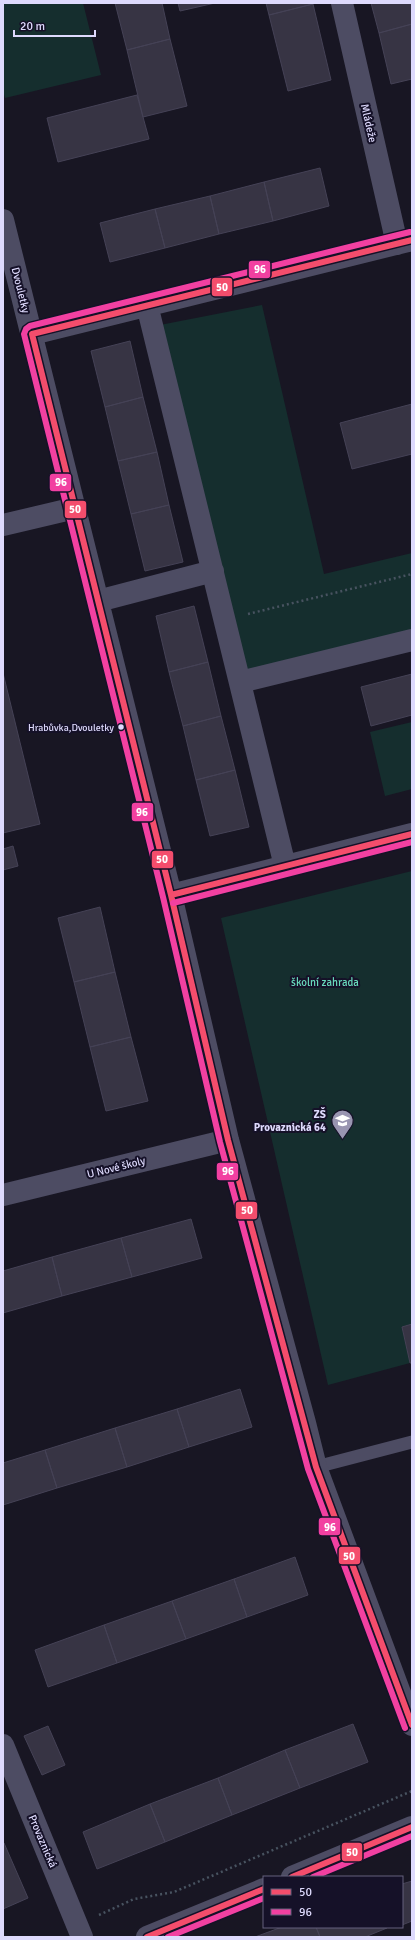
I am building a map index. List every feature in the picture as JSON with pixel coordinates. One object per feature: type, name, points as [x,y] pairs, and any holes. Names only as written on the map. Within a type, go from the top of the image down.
[{"type":"street","name":"Mládeže","points":[[342,3],[404,242]]},
{"type":"street","name":"Dvouletky","points":[[3,220],[171,895],[228,1140],[316,1466],[412,1725]]},
{"type":"street","points":[[32,334],[404,242]]},
{"type":"street","points":[[148,305],[285,866]]},
{"type":"street","points":[[3,525],[75,508]]},
{"type":"street","points":[[98,601],[213,571]]},
{"type":"street","points":[[240,682],[412,640]]},
{"type":"street","points":[[171,895],[412,834]]},
{"type":"street","name":"U Nové školy","points":[[3,1195],[228,1140]]},
{"type":"street","name":"Provaznická","points":[[3,1745],[80,1931]]},
{"type":"street","points":[[294,1876],[412,1828]]},
{"type":"street","points":[[147,1937],[263,1889]]},
{"type":"lane","points":[[316,1466],[412,1442]]},
{"type":"path","points":[[224,620],[412,574]]},
{"type":"path","points":[[80,1931],[134,1899],[174,1892],[412,1791]]},
{"type":"green space","points":[[3,3],[83,3],[101,75],[5,98],[3,91]]},
{"type":"green space","points":[[262,305],[324,574],[412,553],[412,630],[246,671],[160,325]]},
{"type":"green space","points":[[412,722],[412,789],[385,796],[370,732]]},
{"type":"green space","name":"školní zahrada","points":[[412,871],[412,1324],[402,1327],[410,1363],[328,1385],[221,918]]},
{"type":"building","points":[[115,3],[162,3],[170,39],[127,50]]},
{"type":"building","points":[[178,3],[215,3],[180,11]]},
{"type":"building","points":[[266,3],[313,3],[313,4],[269,15]]},
{"type":"building","points":[[371,3],[412,3],[412,24],[379,33]]},
{"type":"building","points":[[313,4],[331,80],[288,91],[269,15]]},
{"type":"building","points":[[412,24],[412,79],[391,84],[379,33]]},
{"type":"building","points":[[170,39],[187,106],[143,117],[127,50]]},
{"type":"building","points":[[137,95],[149,139],[58,162],[47,118]]},
{"type":"building","points":[[320,168],[329,206],[273,221],[264,182]]},
{"type":"building","points":[[264,182],[273,221],[219,234],[210,196]]},
{"type":"building","points":[[210,196],[219,234],[165,248],[155,209]]},
{"type":"building","points":[[155,209],[165,248],[110,262],[100,223]]},
{"type":"building","points":[[130,341],[143,397],[105,407],[91,351]]},
{"type":"building","points":[[143,397],[157,452],[118,461],[105,407]]},
{"type":"building","points":[[412,404],[412,454],[352,469],[340,423]]},
{"type":"building","points":[[157,452],[169,505],[131,514],[118,461]]},
{"type":"building","points":[[169,505],[183,562],[145,571],[131,514]]},
{"type":"building","points":[[194,606],[208,662],[169,672],[156,616]]},
{"type":"building","points":[[208,662],[221,716],[183,726],[169,672]]},
{"type":"building","points":[[3,673],[40,824],[3,833]]},
{"type":"building","points":[[412,674],[412,715],[371,726],[361,687]]},
{"type":"building","points":[[221,716],[235,770],[196,780],[183,726]]},
{"type":"building","points":[[235,770],[249,827],[210,836],[196,780]]},
{"type":"building","points":[[13,846],[18,866],[3,870],[3,849]]},
{"type":"building","points":[[100,907],[115,972],[74,982],[58,918]]},
{"type":"building","points":[[115,972],[131,1037],[90,1047],[74,982]]},
{"type":"building","points":[[131,1037],[148,1101],[106,1111],[90,1047]]},
{"type":"building","points":[[191,1219],[202,1258],[132,1277],[121,1238]]},
{"type":"building","points":[[121,1238],[132,1277],[62,1296],[52,1257]]},
{"type":"building","points":[[52,1257],[62,1296],[3,1313],[3,1271]]},
{"type":"building","points":[[412,1324],[412,1363],[410,1363],[402,1327]]},
{"type":"building","points":[[240,1389],[252,1427],[189,1447],[177,1409]]},
{"type":"building","points":[[177,1409],[189,1447],[127,1467],[115,1428]]},
{"type":"building","points":[[115,1428],[127,1467],[57,1488],[45,1450]]},
{"type":"building","points":[[45,1450],[57,1488],[3,1505],[3,1463]]},
{"type":"building","points":[[295,1557],[308,1595],[247,1617],[234,1579]]},
{"type":"building","points":[[234,1579],[247,1617],[186,1639],[172,1601]]},
{"type":"building","points":[[172,1601],[186,1639],[117,1663],[104,1625]]},
{"type":"building","points":[[104,1625],[117,1663],[48,1687],[35,1650]]},
{"type":"building","points":[[353,1724],[368,1762],[300,1788],[285,1750]]},
{"type":"building","points":[[48,1726],[65,1765],[42,1775],[24,1736]]},
{"type":"building","points":[[285,1750],[300,1788],[232,1815],[218,1778]]},
{"type":"building","points":[[218,1778],[232,1815],[165,1842],[150,1804]]},
{"type":"building","points":[[150,1804],[165,1842],[97,1869],[83,1832]]},
{"type":"building","points":[[4,1843],[28,1898],[3,1909],[3,1844]]},
{"type":"building","points":[[412,1881],[412,1921],[403,1925],[403,1884]]},
{"type":"building","points":[[279,1928],[316,1928],[320,1937],[255,1937]]},
{"type":"building","points":[[316,1928],[387,1928],[365,1937],[320,1937]]},
{"type":"transit line","name":"96","points":[[405,1728],[308,1469],[220,1142],[163,897],[24,334],[26,329],[30,326],[410,232]]},
{"type":"transit line","name":"50","points":[[32,334],[412,240]]},
{"type":"transit line","name":"50","points":[[32,334],[171,895],[228,1140],[316,1467],[412,1725]]},
{"type":"transit line","name":"50","points":[[171,895],[412,834]]},
{"type":"transit line","name":"96","points":[[173,903],[412,842]]},
{"type":"transit line","name":"50","points":[[294,1876],[412,1827]]},
{"type":"transit line","name":"96","points":[[315,1876],[412,1836]]},
{"type":"transit line","name":"50","points":[[147,1937],[263,1889]]},
{"type":"transit line","name":"96","points":[[168,1937],[263,1898]]},
{"type":"place","name":"Hrabůvka,Dvouletky","points":[[121,727]]},
{"type":"place","name":"ZŠ Provaznická 64","points":[[342,1140]]}]
